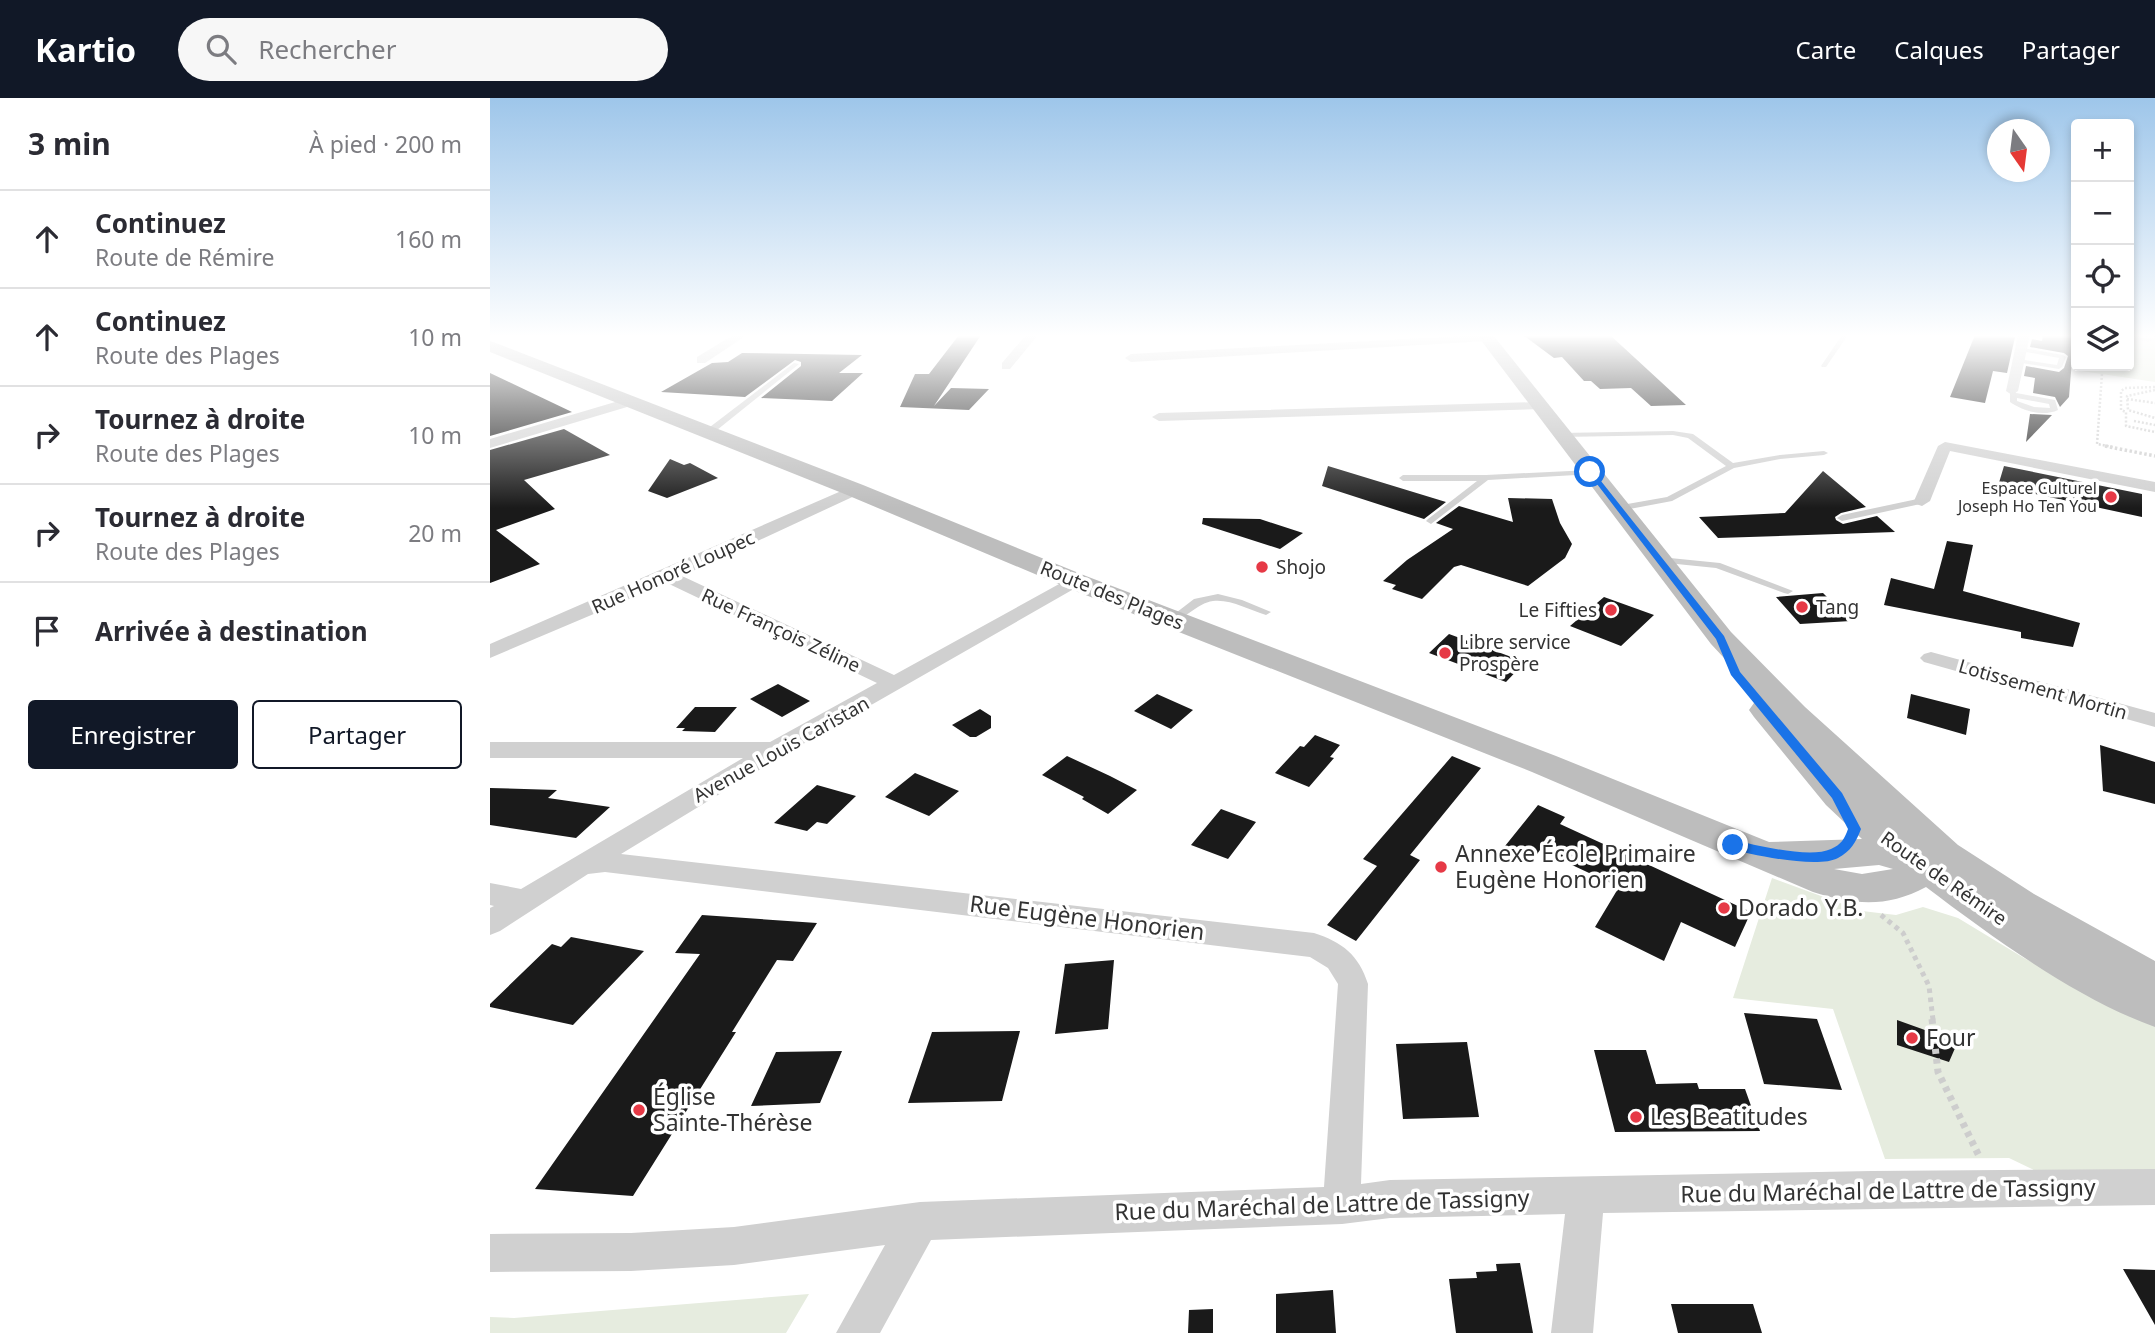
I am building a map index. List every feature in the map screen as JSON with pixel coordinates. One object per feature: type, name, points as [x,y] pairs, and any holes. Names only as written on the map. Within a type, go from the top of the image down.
[{"type":"street","name":"Route des Plages","points":[[610,393],[1077,582],[1544,764],[1733,845],[1850,890],[1883,889],[1909,881],[1937,861]]},
{"type":"street","name":"Route de Rémire","points":[[1528,393],[1721,638],[1976,904],[2084,972],[2155,1008]]},
{"type":"street","points":[[490,444],[632,401]]},
{"type":"street","points":[[1159,417],[1538,406]]},
{"type":"street","points":[[1922,501],[1945,446],[2155,486]]},
{"type":"street","name":"Rue Honoré Loupec","points":[[490,652],[667,576],[855,490]]},
{"type":"street","name":"Rue François Zéline","points":[[667,576],[896,684]]},
{"type":"street","name":"Avenue Louis Caristan","points":[[490,923],[582,864],[774,750],[1077,582]]},
{"type":"street","name":"Route de Rémire","points":[[1721,638],[1735,673],[1838,796],[1878,832],[2020,905],[2155,982]]},
{"type":"street","name":"Lotissement Mortin","points":[[1931,658],[2155,720]]},
{"type":"street","points":[[490,750],[774,750]]},
{"type":"street","points":[[1833,855],[1849,843],[1855,829],[1838,796]]},
{"type":"street","name":"Route des Plages","points":[[1733,845],[1783,856],[1880,851],[1937,861]]},
{"type":"street","name":"Rue Eugène Honorien","points":[[582,864],[605,862],[1314,945],[1337,955],[1349,969],[1353,984],[1342,1205]]},
{"type":"street","points":[[490,894],[525,901]]},
{"type":"street","name":"Rue du Maréchal de Lattre de Tassigny","points":[[490,1253],[631,1252],[734,1246],[920,1221],[1342,1205],[1390,1199],[2155,1187]]},
{"type":"street","points":[[1572,1333],[1586,1195]]},
{"type":"street","points":[[857,1333],[920,1221]]},
{"type":"lane","points":[[709,432],[759,393]]},
{"type":"lane","points":[[2012,393],[2052,402],[2054,410],[2044,411],[2018,405],[2014,402],[2012,393]]},
{"type":"lane","points":[[1561,435],[1673,433],[1690,436],[1732,466]]},
{"type":"lane","points":[[1619,508],[1669,499],[1732,466],[1780,457],[1824,453]]},
{"type":"lane","points":[[1403,478],[1486,478],[1590,472]]},
{"type":"lane","points":[[1431,521],[1486,478]]},
{"type":"lane","points":[[1842,518],[1922,501]]},
{"type":"lane","points":[[1660,560],[1717,565],[1788,591]]},
{"type":"lane","points":[[1173,619],[1197,600],[1218,596],[1266,612]]},
{"type":"path","points":[[2100,393],[2097,444],[2155,456]]},
{"type":"path","points":[[2121,393],[2121,410],[2126,412],[2126,426],[2155,432]]},
{"type":"path","points":[[2133,393],[2127,399],[2127,410],[2155,418]]},
{"type":"path","points":[[2127,399],[2145,404],[2155,403]]},
{"type":"path","points":[[2134,416],[2135,428]]},
{"type":"path","points":[[2134,421],[2155,425]]},
{"type":"path","points":[[1850,890],[1903,933],[1929,986],[1938,1072],[1994,1188]]},
{"type":"shaded area","points":[[1772,878],[1862,911],[1896,915],[1923,907],[1958,918],[2024,958],[2155,1026],[2155,1175],[2042,1174],[2009,1158],[1885,1159],[1833,1009],[1733,998]]},
{"type":"shaded area","points":[[809,1294],[786,1333],[490,1333],[490,1317],[514,1318]]},
{"type":"building","points":[[490,393],[531,393],[572,412],[490,436]]},
{"type":"building","points":[[672,393],[751,393],[745,397]]},
{"type":"building","points":[[768,393],[841,393],[832,401],[761,398]]},
{"type":"building","points":[[907,393],[943,393],[934,406],[947,393],[986,393],[969,410],[900,407]]},
{"type":"building","points":[[1636,393],[1673,393],[1686,405],[1651,406]]},
{"type":"building","points":[[1952,393],[1988,393],[1985,403],[1950,397]]},
{"type":"building","points":[[2033,393],[2069,393],[2060,407],[2055,397]]},
{"type":"building","points":[[2030,414],[2052,415],[2026,442]]},
{"type":"building","points":[[564,429],[610,455],[524,480],[555,509],[496,530],[540,564],[490,583],[490,450]]},
{"type":"building","points":[[670,459],[684,465],[690,463],[718,478],[667,498],[648,491]]},
{"type":"building","points":[[1328,466],[1446,502],[1424,519],[1322,486]]},
{"type":"building","points":[[2004,466],[2142,494],[2142,517],[1998,486]]},
{"type":"building","points":[[1823,471],[1866,507],[1841,513],[1835,517],[1836,520],[1843,524],[1877,516],[1895,532],[1718,538],[1699,517],[1785,513]]},
{"type":"building","points":[[1508,498],[1552,499],[1560,523],[1572,544],[1565,558],[1528,586],[1461,565],[1454,567],[1422,599],[1392,589],[1396,585],[1383,581],[1407,560],[1453,529],[1436,523],[1459,506],[1513,522]]},
{"type":"building","points":[[1203,518],[1260,519],[1303,533],[1280,549],[1202,524]]},
{"type":"building","points":[[1947,541],[1973,545],[1963,591],[2080,623],[2073,647],[2021,638],[2021,632],[1884,605],[1891,578],[1934,589]]},
{"type":"building","points":[[1823,593],[1851,621],[1800,624],[1776,597]]},
{"type":"building","points":[[1604,597],[1654,615],[1621,646],[1570,626]]},
{"type":"building","points":[[1449,634],[1525,662],[1506,682],[1429,653]]},
{"type":"building","points":[[778,684],[810,701],[782,717],[750,699]]},
{"type":"building","points":[[1157,694],[1193,710],[1171,729],[1134,711]]},
{"type":"building","points":[[1911,694],[1970,709],[1966,735],[1907,718]]},
{"type":"building","points":[[695,707],[737,707],[715,732],[682,731],[685,728],[676,728]]},
{"type":"building","points":[[980,709],[991,716],[991,728],[976,737],[970,737],[952,725]]},
{"type":"building","points":[[1315,735],[1340,745],[1330,757],[1334,758],[1309,787],[1275,773],[1300,746],[1304,747]]},
{"type":"building","points":[[2100,745],[2155,762],[2155,804],[2103,791]]},
{"type":"building","points":[[1067,756],[1137,790],[1108,814],[1082,799],[1084,797],[1042,775]]},
{"type":"building","points":[[1452,756],[1481,768],[1410,855],[1420,860],[1356,941],[1327,925],[1377,866],[1363,859]]},
{"type":"building","points":[[915,773],[959,791],[929,816],[885,797]]},
{"type":"building","points":[[817,785],[856,796],[827,824],[817,822],[807,831],[774,823]]},
{"type":"building","points":[[490,788],[557,790],[548,798],[610,807],[576,838],[490,825]]},
{"type":"building","points":[[1538,805],[1565,817],[1560,824],[1751,912],[1735,947],[1681,922],[1664,961],[1595,927],[1619,887],[1540,850],[1529,865],[1501,851]]},
{"type":"building","points":[[1221,809],[1256,822],[1228,859],[1191,845]]},
{"type":"building","name":"Église Sainte-Thérèse","points":[[702,915],[817,923],[793,961],[777,960],[732,1032],[736,1032],[633,1196],[535,1189],[700,954],[675,953]]},
{"type":"building","points":[[571,937],[644,951],[573,1025],[490,1007],[490,1004],[552,944],[561,947]]},
{"type":"building","points":[[1114,960],[1108,1029],[1055,1034],[1065,964]]},
{"type":"building","points":[[1744,1013],[1817,1019],[1842,1090],[1764,1084]]},
{"type":"building","points":[[1897,1020],[1936,1034],[1945,1032],[1959,1039],[1949,1062],[1897,1045]]},
{"type":"building","points":[[1020,1031],[1002,1101],[908,1103],[932,1032]]},
{"type":"building","points":[[1467,1042],[1479,1117],[1403,1119],[1396,1044]]},
{"type":"building","points":[[1594,1050],[1646,1050],[1656,1084],[1697,1083],[1699,1089],[1745,1089],[1760,1131],[1615,1132]]},
{"type":"building","points":[[842,1051],[820,1103],[751,1106],[776,1052]]},
{"type":"building","points":[[1520,1263],[1533,1333],[1456,1333],[1449,1279],[1477,1278],[1476,1272],[1497,1271],[1496,1264]]},
{"type":"building","points":[[2123,1269],[2155,1270],[2155,1325]]},
{"type":"building","points":[[1333,1290],[1336,1333],[1276,1333],[1276,1294]]},
{"type":"building","points":[[1671,1304],[1753,1304],[1762,1333],[1678,1333]]},
{"type":"building","points":[[1213,1309],[1213,1333],[1188,1333],[1189,1310]]},
{"type":"place","name":"Espace Culturel Joseph Ho Ten You","points":[[2111,497]]},
{"type":"place","name":"Shojo","points":[[1262,567]]},
{"type":"place","name":"Tang","points":[[1802,607]]},
{"type":"place","name":"Le Fifties","points":[[1611,610]]},
{"type":"place","name":"Libre service Prospère","points":[[1445,653]]},
{"type":"place","name":"Annexe École Primaire Eugène Honorien","points":[[1441,867]]},
{"type":"place","name":"Dorado Y.B.","points":[[1724,908]]},
{"type":"place","name":"Four","points":[[1912,1038]]},
{"type":"place","name":"Église Sainte-Thérèse","points":[[639,1110]]},
{"type":"place","name":"Les Beatitudes","points":[[1636,1117]]},
{"type":"route","points":[[1590,472],[1721,638],[1735,673],[1838,796],[1855,829],[1849,843],[1833,855],[1783,856],[1733,845]]}]
